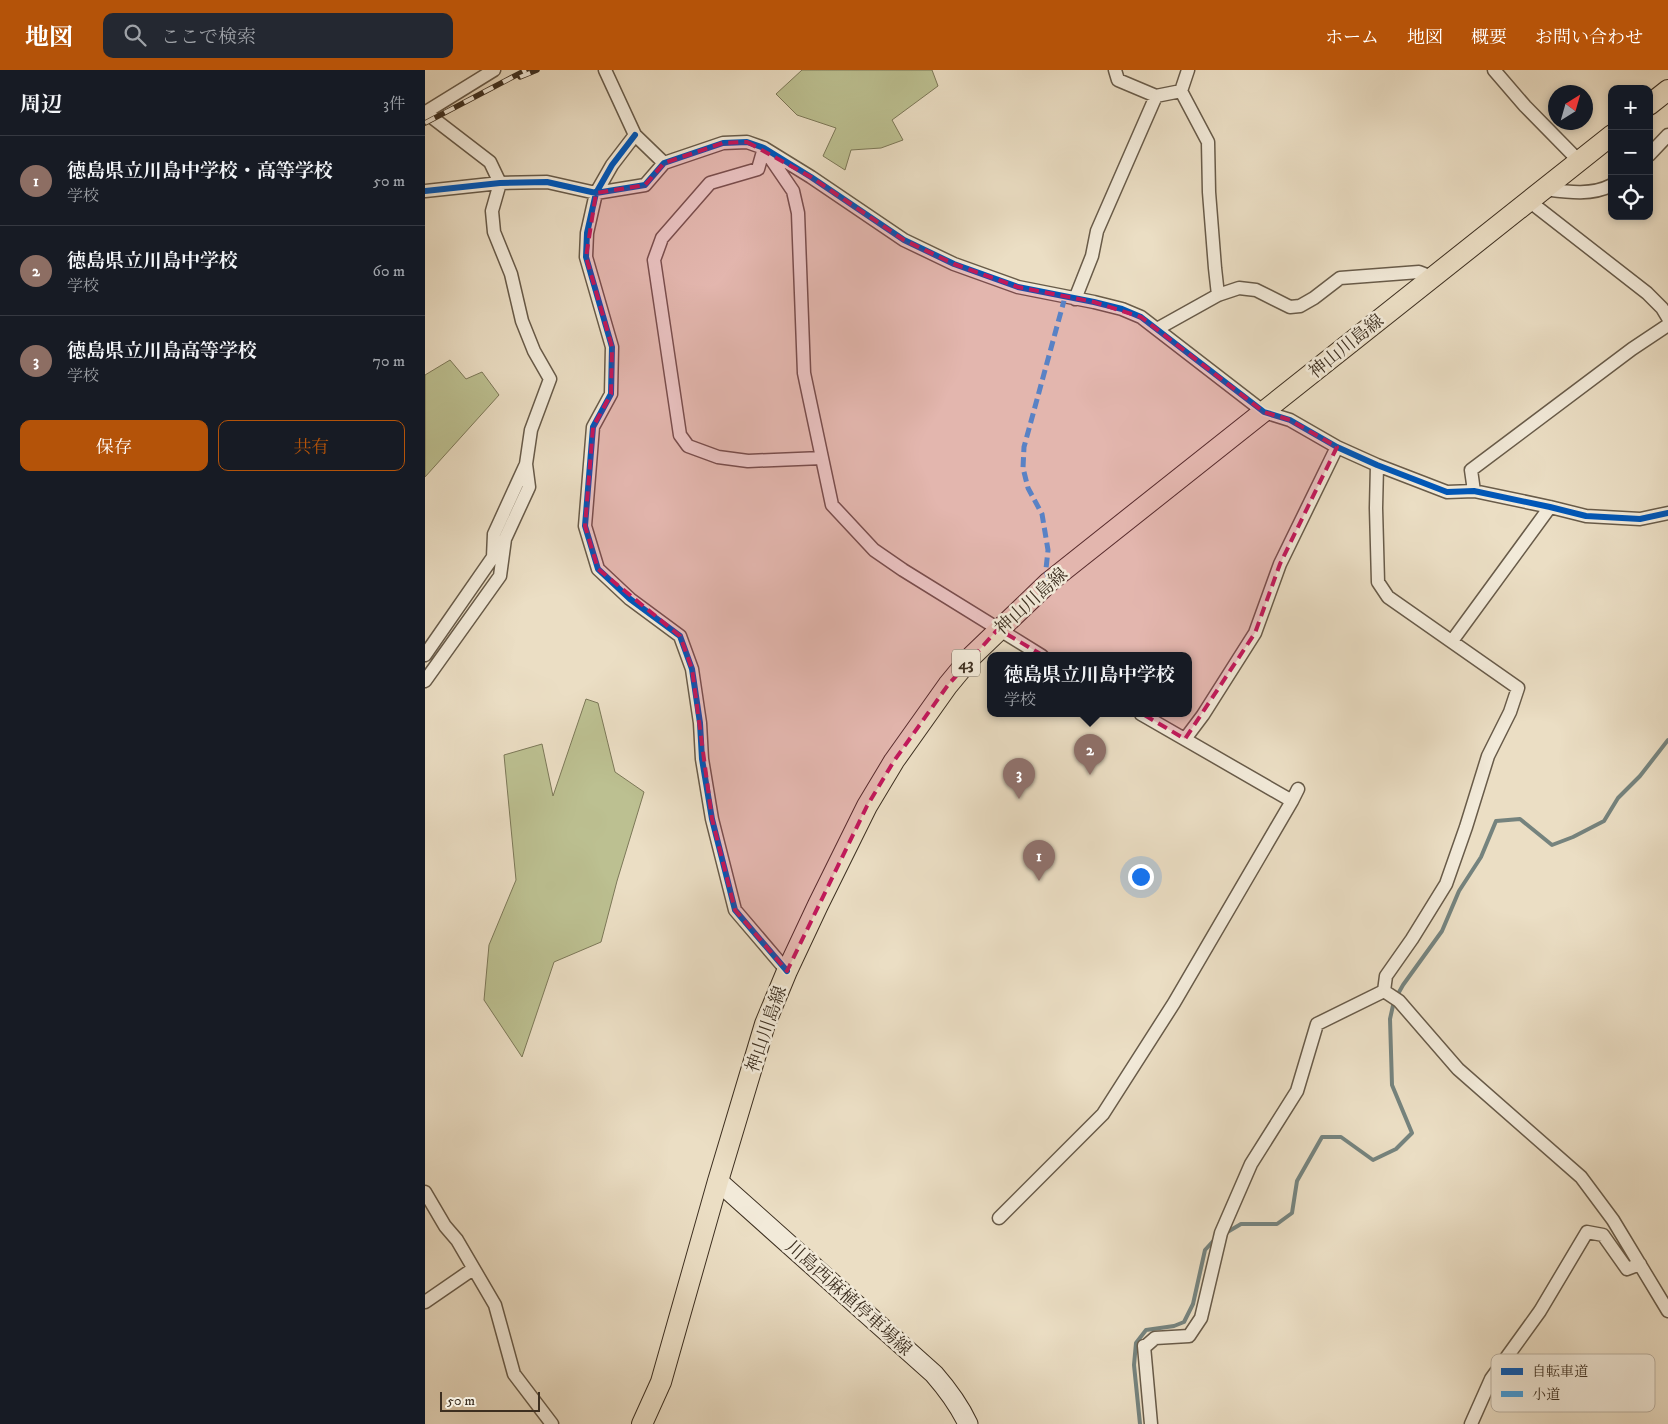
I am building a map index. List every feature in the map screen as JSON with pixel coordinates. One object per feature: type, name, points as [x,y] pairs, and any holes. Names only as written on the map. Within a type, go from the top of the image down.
[{"type":"main road","points":[[1653,102],[1668,90]]},
{"type":"main road","name":"神山川島線","points":[[641,1424],[661,1382],[765,1024],[787,971],[867,806],[894,761],[948,685],[998,629],[1049,582],[1608,138]]},
{"type":"main road","name":"川島西麻植停車場線","points":[[718,1181],[934,1374],[949,1391],[968,1424]]},
{"type":"street","points":[[425,680],[500,576],[505,539],[529,487],[526,464],[531,430],[550,379],[534,351],[522,320],[511,274],[494,232],[492,211],[500,182],[490,162],[425,112],[494,70]]},
{"type":"street","points":[[605,70],[635,135],[664,163]]},
{"type":"street","points":[[1115,70],[1117,80],[1155,96],[1181,91]]},
{"type":"street","points":[[1188,70],[1181,91],[1208,142],[1210,201],[1218,295]]},
{"type":"street","points":[[1494,70],[1525,106],[1579,161]]},
{"type":"street","points":[[1075,299],[1092,256],[1097,231],[1155,96]]},
{"type":"street","points":[[635,135],[612,165],[596,193],[587,233],[586,257],[612,347],[611,394],[593,427],[585,526],[597,569],[630,599],[680,636],[692,669],[712,819],[735,910],[787,971]]},
{"type":"street","points":[[1653,151],[1668,135]]},
{"type":"street","points":[[425,191],[500,182],[547,182],[596,193],[645,185],[664,163],[723,143],[747,142],[764,148],[811,177],[904,240],[954,264],[1018,287],[1123,309],[1141,317],[1264,412],[1290,420],[1337,447],[1377,466],[1447,492],[1474,492],[1585,516],[1640,519],[1668,513]]},
{"type":"street","points":[[764,148],[793,191],[798,212],[804,373],[832,505],[874,550],[1035,652]]},
{"type":"street","points":[[764,148],[758,169],[710,182],[662,238],[654,260],[680,435],[688,446],[718,458],[748,461],[823,458]]},
{"type":"street","points":[[1536,195],[1601,190],[1608,187]]},
{"type":"street","points":[[1536,195],[1647,293],[1662,308],[1668,318]]},
{"type":"street","points":[[1157,329],[1218,295],[1239,288],[1256,290],[1290,307],[1299,306],[1314,298],[1340,278],[1419,272],[1432,277]]},
{"type":"street","points":[[1474,492],[1471,470],[1632,349],[1668,325]]},
{"type":"street","points":[[1185,739],[1203,715],[1255,632],[1279,564],[1337,447]]},
{"type":"street","points":[[425,655],[493,557],[494,534],[526,464]]},
{"type":"street","points":[[1377,466],[1378,582],[1388,597],[1519,688],[1510,712],[1488,756],[1446,884],[1412,939],[1386,976],[1391,996],[1458,1069],[1581,1177],[1613,1220],[1668,1311]]},
{"type":"street","points":[[1452,641],[1550,507]]},
{"type":"street","points":[[1146,717],[1292,801]]},
{"type":"street","points":[[999,1218],[1103,1114],[1174,1003],[1298,790]]},
{"type":"street","points":[[1151,1424],[1144,1346],[1155,1338],[1189,1336],[1201,1318],[1220,1238],[1251,1164],[1297,1090],[1317,1024],[1391,996]]},
{"type":"street","points":[[425,1192],[445,1226],[457,1240],[495,1305],[515,1374],[553,1424]]},
{"type":"street","points":[[1509,1354],[1539,1311],[1587,1232],[1603,1235],[1627,1269],[1640,1264]]},
{"type":"street","points":[[425,1302],[473,1269]]},
{"type":"street","points":[[1471,1424],[1491,1379]]},
{"type":"highlighted area","points":[[747,142],[811,177],[904,240],[954,264],[1018,287],[1094,302],[1141,317],[1264,412],[1290,420],[1337,447],[1280,564],[1255,633],[1185,739],[998,629],[948,685],[894,761],[867,806],[787,971],[735,910],[712,819],[692,669],[680,636],[598,569],[585,526],[593,427],[611,394],[612,347],[586,257],[596,193],[645,185],[664,163],[723,143]]},
{"type":"green space","points":[[802,70],[932,70],[938,86],[892,120],[903,140],[881,148],[851,150],[845,170],[823,156],[836,128],[797,115],[776,94]]},
{"type":"green space","points":[[450,360],[466,379],[482,372],[499,395],[425,477],[425,375]]},
{"type":"green space","points":[[586,699],[598,703],[615,772],[644,792],[601,942],[554,962],[522,1057],[484,1000],[489,945],[516,880],[504,755],[542,744],[553,796]]},
{"type":"waterway","points":[[1224,1234],[1241,1224],[1277,1224],[1292,1213],[1297,1181],[1322,1137],[1341,1137],[1373,1160],[1396,1149],[1412,1133],[1392,1085],[1390,1019],[1394,1001],[1403,985],[1442,931],[1459,891],[1481,857],[1496,821],[1520,819],[1552,845],[1573,837],[1604,821],[1618,798],[1640,776],[1668,740]]},
{"type":"waterway","points":[[1140,1424],[1134,1365],[1136,1343],[1146,1330],[1174,1326],[1184,1322],[1193,1304],[1205,1250],[1216,1238]]},
{"type":"railway","points":[[425,123],[526,70]]},
{"type":"railway","points":[[520,77],[537,70]]},
{"type":"marked path","points":[[1049,582],[1046,569],[1048,550],[1042,514],[1028,488],[1023,468],[1024,447],[1065,297]]},
{"type":"cycle path","points":[[635,135],[612,165],[596,193],[587,233],[586,257],[612,347],[611,394],[593,427],[585,526],[598,569],[630,599],[680,636],[692,669],[700,723],[702,759],[712,819],[735,910],[787,971]]},
{"type":"cycle path","points":[[425,191],[500,183],[547,182],[596,193],[645,185],[664,163],[723,143],[747,142],[764,148],[811,177],[904,240],[954,264],[1018,287],[1094,302],[1122,309],[1141,317],[1264,412],[1290,420],[1337,447],[1377,465],[1447,492],[1474,491],[1586,516],[1640,519],[1668,513]]},
{"type":"place","name":"徳島県立川島中学校","points":[[1090,775]]},
{"type":"place","name":"徳島県立川島高等学校","points":[[1019,799]]},
{"type":"place","name":"徳島県立川島中学校・高等学校","points":[[1039,881]]}]
